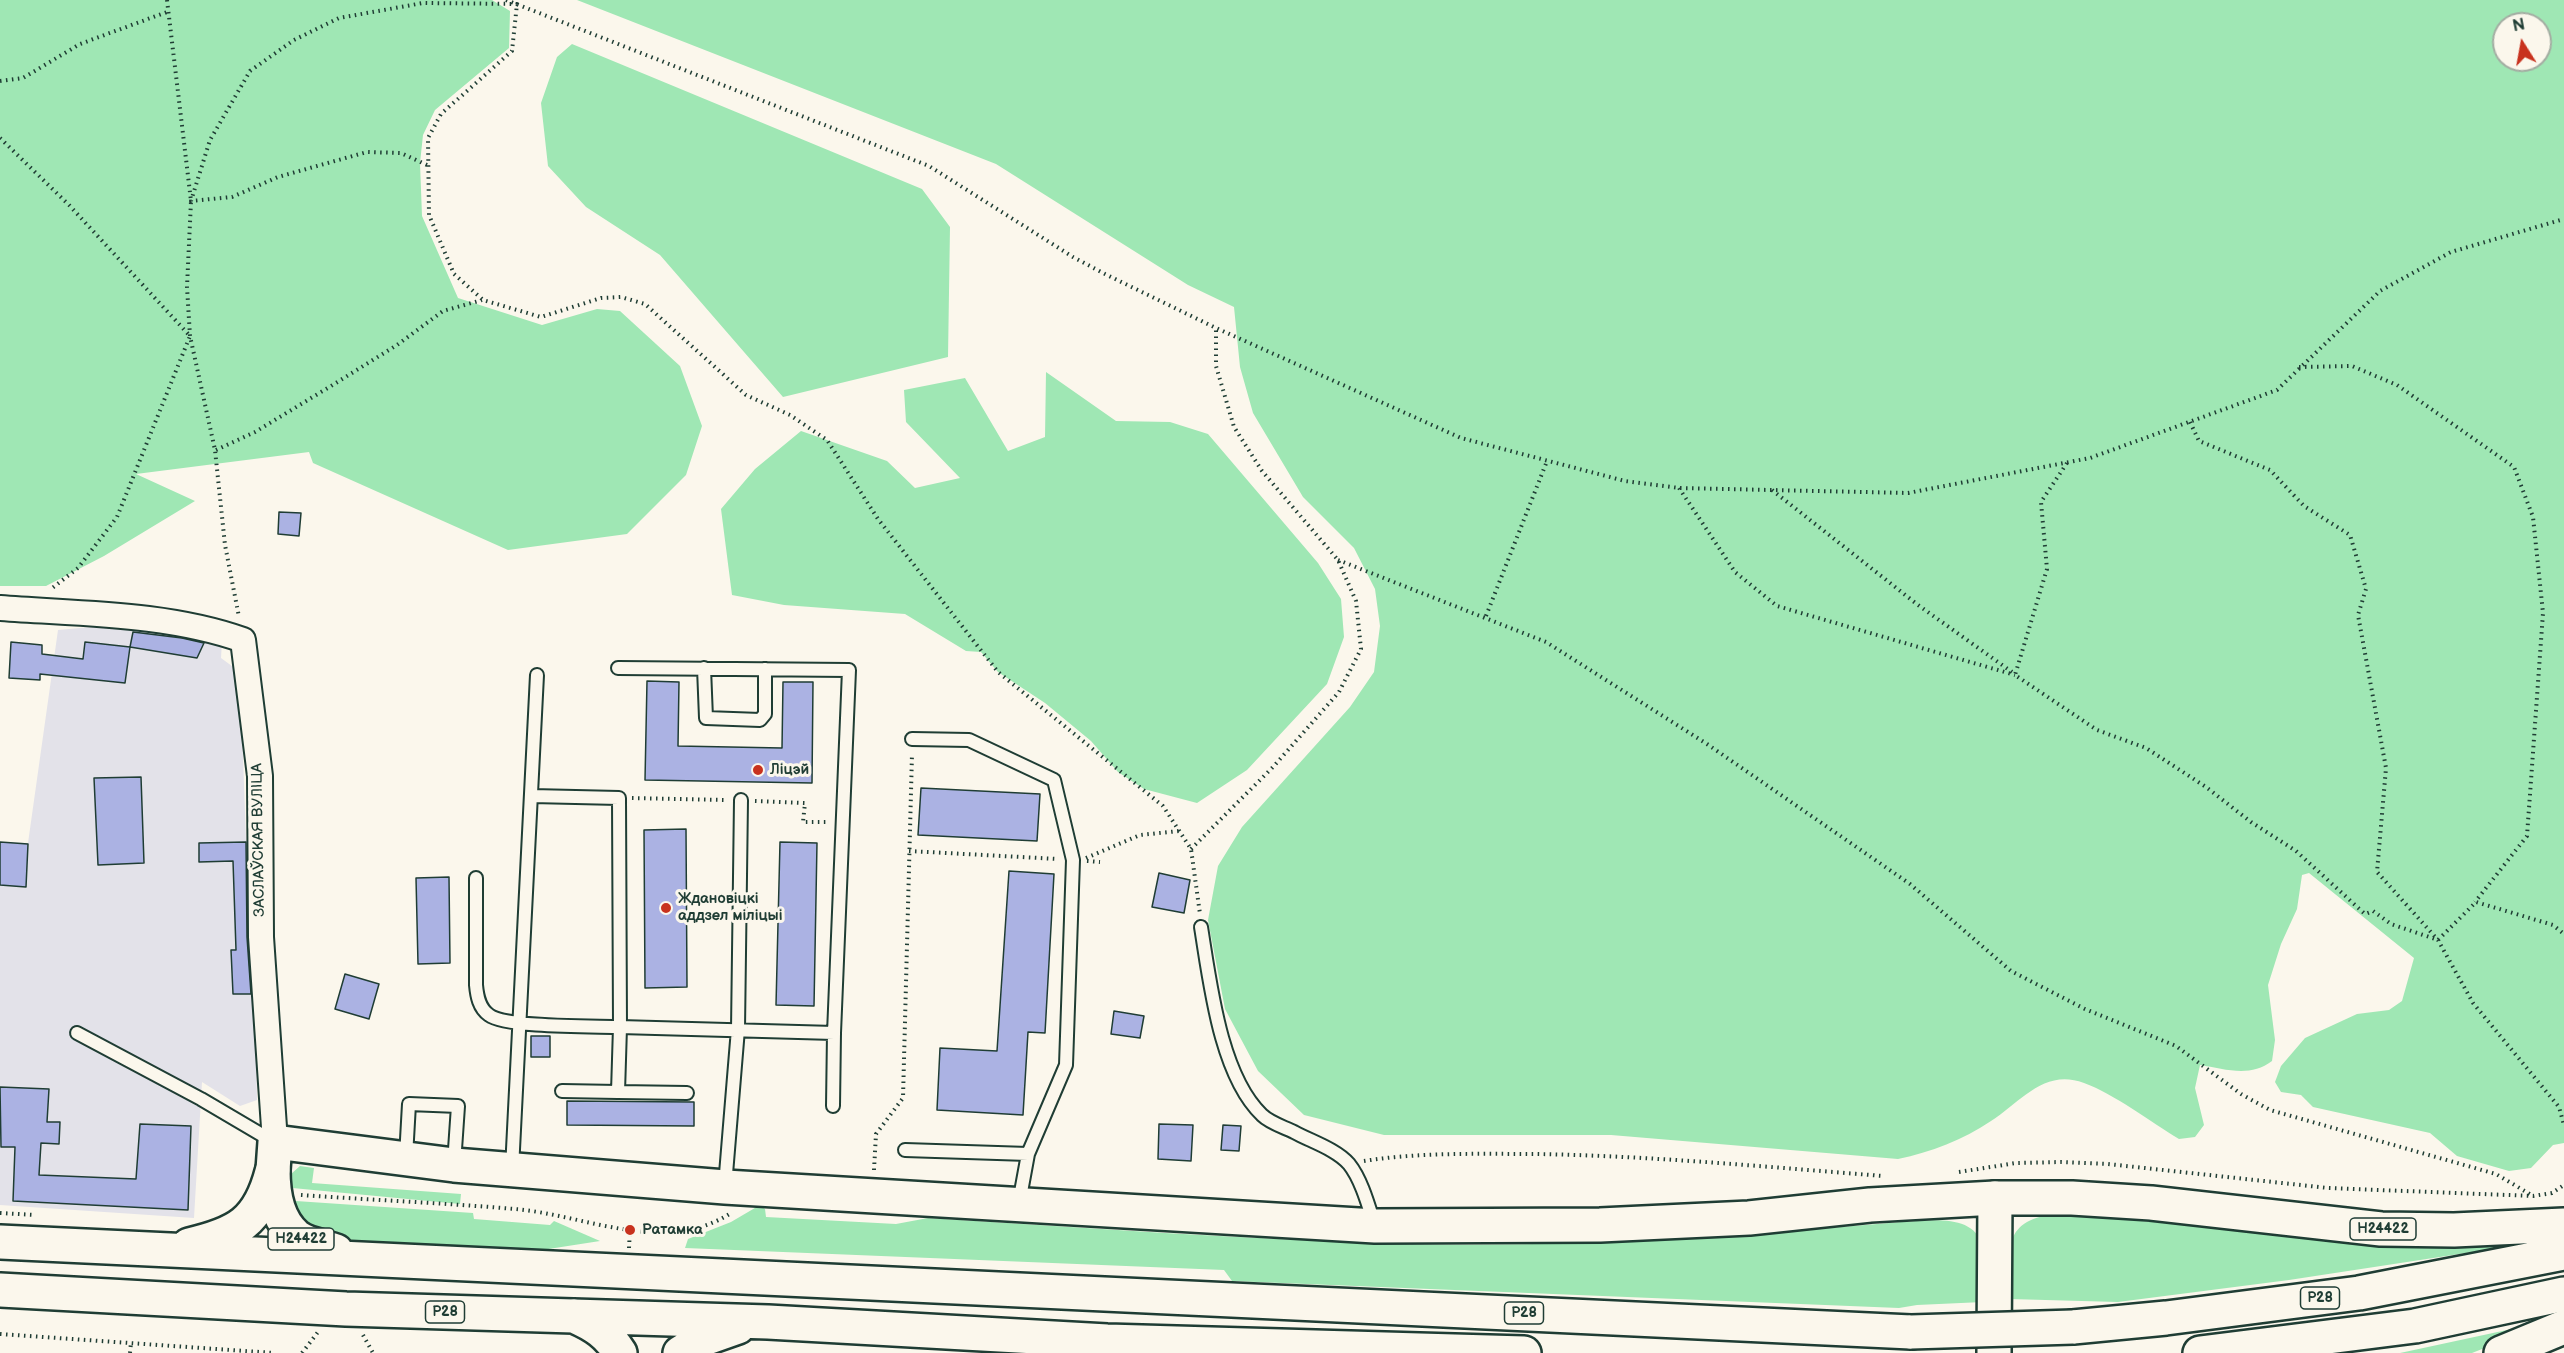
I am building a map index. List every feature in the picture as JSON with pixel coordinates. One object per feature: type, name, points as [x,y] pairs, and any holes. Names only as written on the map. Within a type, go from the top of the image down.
[{"type":"main road","name":"Н24422","points":[[274,1156],[405,1159],[512,1170],[729,1199],[1019,1204],[1375,1226],[1611,1225],[1749,1218],[1870,1205],[1995,1198],[2072,1198],[2151,1203],[2381,1229],[2454,1230],[2564,1225]]},
{"type":"main road","name":"Н24422","points":[[164,1251],[207,1241],[231,1232],[253,1216],[267,1192],[274,1156]]},
{"type":"main road","name":"Н24422","points":[[274,1156],[273,1193],[278,1209],[297,1237],[346,1254],[376,1260]]},
{"type":"main road","points":[[1994,1353],[1995,1198]]},
{"type":"main road","name":"Р28","points":[[0,1242],[1911,1332],[2073,1327],[2166,1318],[2359,1293],[2564,1253]]},
{"type":"main road","name":"Р28","points":[[0,1290],[345,1309],[768,1322],[1107,1341],[1524,1353]]},
{"type":"main road","points":[[2200,1353],[2415,1326],[2564,1294]]},
{"type":"main road","points":[[570,1315],[594,1325],[610,1338],[620,1353]]},
{"type":"main road","points":[[680,1353],[701,1340],[732,1328],[768,1322]]},
{"type":"main road","points":[[2501,1353],[2564,1327]]},
{"type":"main road","points":[[1107,1341],[1180,1353]]},
{"type":"street","points":[[12,609],[134,618],[219,631],[243,640]]},
{"type":"street","name":"ЗАСЛАЎСКАЯ ВУЛІЦА","points":[[243,640],[260,776],[261,937],[274,1156]]},
{"type":"lane","points":[[618,668],[849,670],[833,1106]]},
{"type":"lane","points":[[704,668],[706,718],[760,720],[765,714],[765,669]]},
{"type":"lane","points":[[512,1170],[537,675]]},
{"type":"lane","points":[[912,739],[969,740],[1054,780],[1073,860],[1066,1065],[1028,1154],[1019,1204]]},
{"type":"lane","points":[[532,796],[620,798],[618,1092]]},
{"type":"lane","points":[[729,1199],[738,1029],[741,800]]},
{"type":"lane","points":[[476,878],[478,997],[488,1015],[500,1020],[520,1022],[834,1033]]},
{"type":"lane","points":[[1201,927],[1215,1012],[1224,1045],[1246,1096],[1263,1116],[1348,1164],[1361,1188],[1375,1226]]},
{"type":"lane","points":[[77,1033],[201,1099],[274,1156]]},
{"type":"lane","points":[[562,1091],[687,1094]]},
{"type":"lane","points":[[405,1159],[409,1104],[458,1106],[454,1165]]},
{"type":"lane","points":[[905,1150],[1028,1154]]},
{"type":"path","points":[[167,0],[191,201],[187,287],[190,336],[215,450],[225,545],[243,640]]},
{"type":"path","points":[[506,0],[929,166],[1073,257],[1216,328],[1461,438],[1625,481],[1679,488],[1908,493],[2090,458],[2277,390],[2380,291],[2451,252],[2564,219]]},
{"type":"path","points":[[191,201],[210,140],[250,71],[294,40],[339,18],[423,3],[517,4]]},
{"type":"path","points":[[517,4],[512,51],[441,114],[428,138],[429,215],[454,274],[483,300],[541,317],[601,298],[621,297],[645,304],[746,394],[790,415],[827,440],[878,519],[998,672],[1163,806],[1191,849],[1201,927]]},
{"type":"path","points":[[0,81],[23,78],[80,44],[167,12]]},
{"type":"path","points":[[0,138],[84,220],[190,336]]},
{"type":"path","points":[[191,201],[232,197],[278,177],[367,152],[401,153],[427,165]]},
{"type":"path","points":[[215,450],[255,432],[321,392],[397,345],[443,311],[483,300]]},
{"type":"path","points":[[1191,849],[1274,766],[1339,692],[1361,649],[1356,601],[1338,560],[1263,471],[1234,427],[1216,366],[1216,328]]},
{"type":"path","points":[[12,609],[78,568],[117,517],[190,336]]},
{"type":"path","points":[[2299,367],[2352,366],[2397,385],[2514,467],[2533,517],[2543,613],[2528,836],[2473,905],[2438,940]]},
{"type":"path","points":[[2190,422],[2199,441],[2270,470],[2304,506],[2350,535],[2366,589],[2358,615],[2386,768],[2377,872],[2438,940],[2473,1003],[2559,1107],[2564,1125]]},
{"type":"path","points":[[1486,616],[1547,461]]},
{"type":"path","points":[[2015,675],[2047,569],[2041,502],[2068,462]]},
{"type":"path","points":[[1679,488],[1736,572],[1777,606],[2015,675]]},
{"type":"path","points":[[1771,489],[1918,605],[2015,675],[2097,730],[2146,748],[2206,787],[2251,822],[2296,851],[2365,914],[2373,912],[2391,924],[2438,940]]},
{"type":"path","points":[[1338,560],[1486,616],[1546,642],[1707,744],[1910,884],[2011,971],[2085,1009],[2176,1046],[2241,1094],[2270,1110],[2496,1174],[2533,1196]]},
{"type":"path","points":[[873,1172],[876,1134],[903,1098],[912,739]]},
{"type":"path","points":[[1100,862],[1082,861],[1140,835],[1179,831]]},
{"type":"path","points":[[909,851],[1073,860]]},
{"type":"path","points":[[2473,905],[2476,902],[2553,925],[2564,934]]},
{"type":"path","points":[[1348,1164],[1389,1157],[1470,1153],[1640,1156],[1891,1177]]},
{"type":"path","points":[[1952,1173],[2016,1163],[2061,1162],[2108,1164],[2328,1188],[2533,1196],[2552,1193],[2564,1185]]},
{"type":"path","points":[[477,1208],[552,1213],[611,1229],[672,1232],[717,1222],[729,1199]]},
{"type":"path","points":[[302,1353],[318,1332]]},
{"type":"path","points":[[0,1334],[274,1353]]},
{"type":"path","points":[[363,1334],[373,1353]]},
{"type":"path","points":[[130,1353],[131,1342]]},
{"type":"shaded area","points":[[134,623],[222,641],[221,658],[240,672],[246,841],[252,841],[257,1100],[240,1106],[202,1082],[194,1218],[0,1205],[0,842],[28,843],[58,630]]},
{"type":"green space","points":[[0,0],[492,0],[510,11],[509,48],[435,110],[423,135],[420,163],[422,216],[458,298],[542,325],[597,309],[620,311],[680,366],[702,426],[686,475],[627,534],[508,550],[313,463],[309,452],[136,474],[195,501],[104,556],[46,586],[0,586]]},
{"type":"green space","points":[[577,0],[2564,0],[2564,1143],[2553,1145],[2531,1168],[2509,1171],[2457,1156],[2430,1133],[2313,1107],[2301,1095],[2281,1092],[2275,1082],[2281,1066],[2305,1038],[2357,1014],[2389,1010],[2402,1001],[2414,958],[2309,873],[2302,875],[2297,909],[2281,944],[2268,985],[2275,1040],[2272,1061],[2246,1071],[2200,1065],[2195,1088],[2204,1125],[2195,1137],[2179,1139],[2108,1094],[2084,1083],[2070,1080],[2045,1083],[1991,1121],[1958,1140],[1923,1153],[1898,1159],[1611,1135],[1384,1135],[1304,1115],[1258,1071],[1225,1009],[1208,920],[1218,866],[1242,827],[1350,707],[1374,672],[1380,626],[1375,589],[1354,548],[1303,497],[1253,413],[1240,367],[1234,307],[1188,285],[996,164]]},
{"type":"green space","points":[[572,44],[922,189],[950,227],[948,357],[783,397],[660,255],[586,207],[548,166],[541,103],[557,57]]},
{"type":"green space","points":[[1046,372],[1116,421],[1170,422],[1208,434],[1318,563],[1341,599],[1344,637],[1327,684],[1247,770],[1197,803],[1144,789],[1118,772],[1091,741],[1045,703],[998,672],[981,652],[966,651],[905,614],[784,605],[732,595],[721,509],[755,469],[801,431],[887,461],[915,488],[960,478],[906,422],[904,390],[965,378],[1008,451],[1045,437]]},
{"type":"green space","points":[[300,1166],[314,1168],[312,1183],[461,1194],[460,1204],[282,1187],[281,1183]]},
{"type":"green space","points":[[281,1200],[473,1213],[474,1219],[550,1225],[554,1221],[600,1241],[542,1250],[319,1239]]},
{"type":"green space","points":[[760,1205],[765,1209],[766,1217],[896,1224],[928,1218],[1343,1242],[1465,1245],[1714,1236],[1936,1220],[1960,1223],[1978,1235],[1984,1259],[1983,1302],[1899,1308],[1232,1281],[1224,1270],[685,1248],[688,1239],[731,1222]]},
{"type":"green space","points":[[2055,1214],[2179,1224],[2538,1242],[2289,1280],[2118,1302],[2009,1299],[2009,1254],[2016,1232],[2024,1224],[2037,1218]]},
{"type":"green space","points":[[2558,1319],[2472,1353],[2400,1353]]},
{"type":"building","points":[[279,512],[301,513],[299,536],[278,534]]},
{"type":"building","points":[[133,632],[204,643],[197,658],[130,647]]},
{"type":"building","points":[[11,642],[42,645],[42,654],[83,659],[85,642],[130,647],[125,683],[40,674],[40,680],[9,678]]},
{"type":"building","points":[[647,681],[679,682],[678,746],[782,748],[783,682],[813,682],[812,783],[645,780]]},
{"type":"building","points":[[141,777],[144,863],[98,865],[94,778]]},
{"type":"building","points":[[921,788],[1040,794],[1037,841],[918,835]]},
{"type":"building","name":"Ждановіцкі аддзел міліцыі","points":[[686,829],[687,987],[645,988],[644,830]]},
{"type":"building","points":[[0,842],[28,844],[26,887],[0,885]]},
{"type":"building","points":[[246,842],[247,937],[251,994],[233,994],[231,950],[236,950],[233,861],[199,862],[199,843]]},
{"type":"building","points":[[780,842],[817,843],[814,1006],[776,1005]]},
{"type":"building","points":[[1009,871],[1054,874],[1045,1033],[1028,1032],[1023,1115],[937,1110],[940,1048],[997,1051]]},
{"type":"building","points":[[1159,873],[1190,880],[1184,913],[1152,907]]},
{"type":"building","points":[[449,877],[450,963],[418,964],[416,878]]},
{"type":"building","points":[[345,974],[379,984],[369,1019],[335,1009]]},
{"type":"building","points":[[1114,1011],[1144,1016],[1140,1038],[1111,1034]]},
{"type":"building","points":[[531,1036],[550,1036],[550,1057],[531,1057]]},
{"type":"building","points":[[0,1087],[49,1089],[47,1122],[60,1122],[59,1144],[41,1143],[39,1175],[136,1179],[140,1124],[191,1126],[188,1210],[13,1201],[15,1147],[1,1147]]},
{"type":"building","points":[[567,1101],[694,1102],[694,1126],[567,1125]]},
{"type":"building","points":[[1159,1124],[1193,1125],[1191,1161],[1158,1159]]},
{"type":"building","points":[[1223,1125],[1241,1126],[1239,1151],[1221,1150]]},
{"type":"place","name":"Ліцэй","points":[[758,770]]},
{"type":"place","name":"Ждановіцкі аддзел міліцыі","points":[[666,908]]},
{"type":"place","name":"Ратамка","points":[[630,1230]]}]
